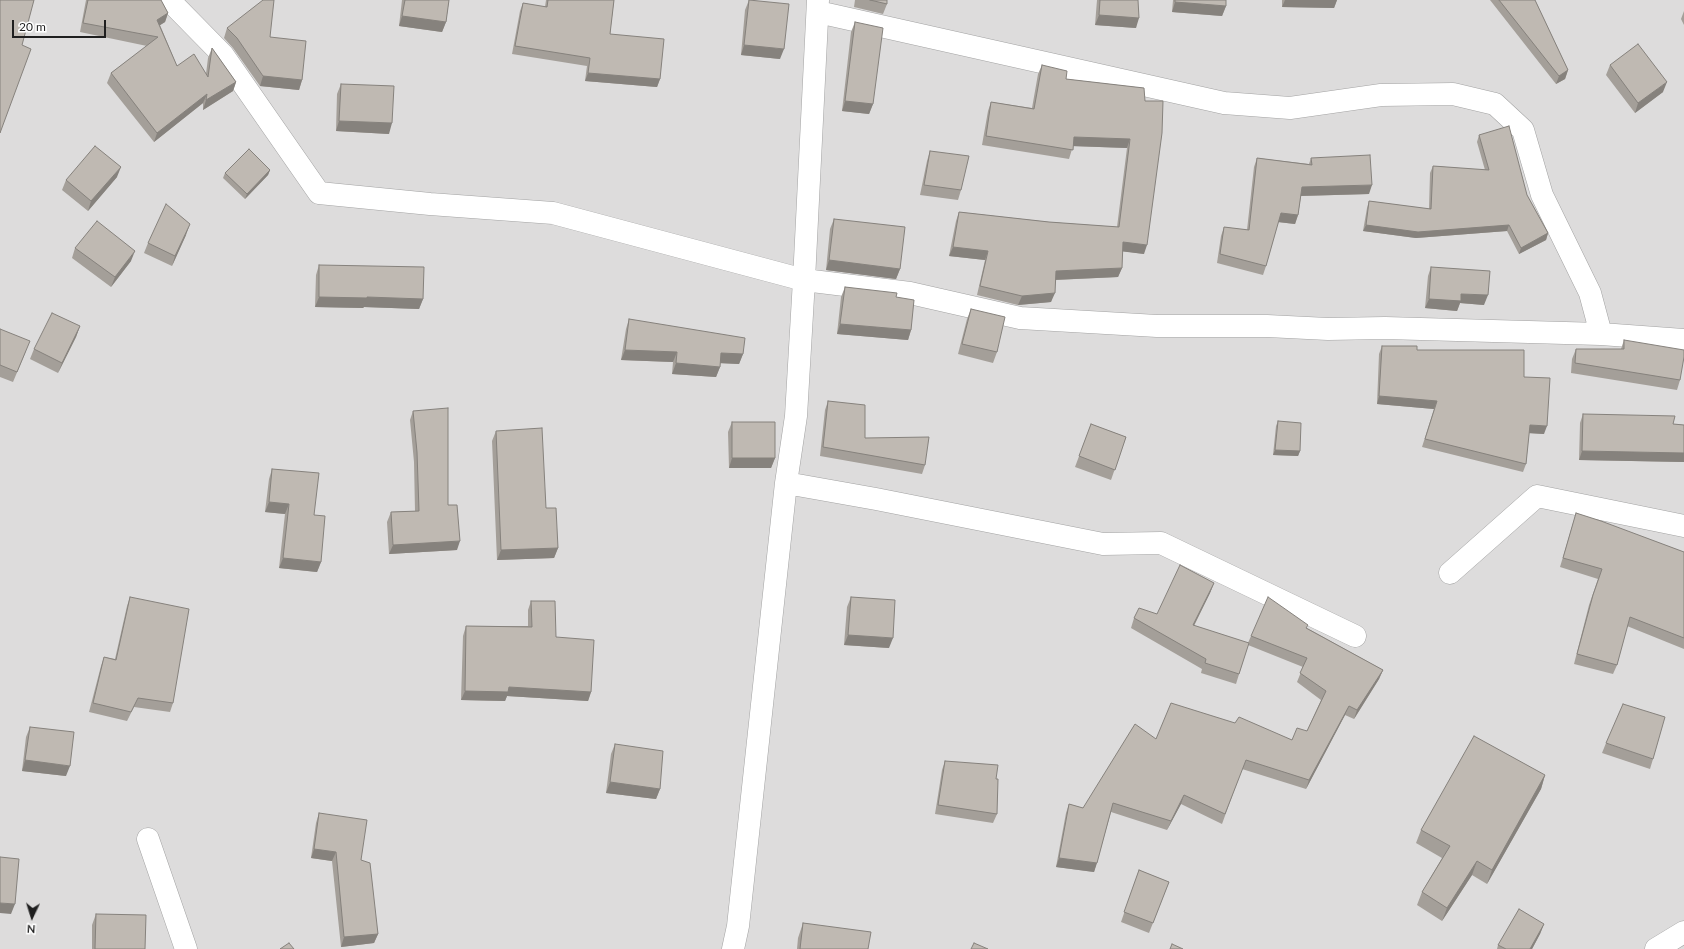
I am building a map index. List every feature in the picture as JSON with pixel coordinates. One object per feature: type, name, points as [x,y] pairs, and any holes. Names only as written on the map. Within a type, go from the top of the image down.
[{"type":"street","points":[[169,0],[223,55],[319,194],[553,213],[804,280],[910,293],[1020,318],[1158,326],[1267,326],[1328,330],[1385,328],[1601,334],[1684,340]]},
{"type":"street","points":[[733,949],[738,926],[786,483],[796,416],[818,6],[1224,104],[1290,108],[1381,95],[1454,94],[1495,104],[1524,130],[1542,195],[1590,293],[1601,334]]},
{"type":"street","points":[[786,483],[876,499],[1103,544],[1161,543],[1355,636]]},
{"type":"street","points":[[1450,573],[1537,496],[1684,526]]},
{"type":"street","points":[[148,839],[186,949]]},
{"type":"street","points":[[1656,949],[1684,932]]},
{"type":"shaded area","points":[[0,0],[1684,0],[1684,949],[0,949]]},
{"type":"building","points":[[0,0],[34,0],[22,45],[31,49],[0,133]]},
{"type":"building","points":[[88,0],[161,0],[168,13],[157,20],[177,66],[194,54],[208,77],[212,48],[236,82],[206,100],[207,94],[157,133],[111,73],[158,37],[83,23]]},
{"type":"building","points":[[263,0],[274,0],[270,37],[306,41],[302,80],[263,76],[237,38],[227,28]]},
{"type":"building","points":[[405,0],[449,0],[446,22],[402,16]]},
{"type":"building","points":[[548,0],[614,0],[610,34],[664,39],[660,79],[588,73],[590,58],[515,46],[523,3],[547,7]]},
{"type":"building","points":[[749,0],[789,4],[784,49],[744,45]]},
{"type":"building","points":[[870,0],[887,0],[887,4]]},
{"type":"building","points":[[1100,0],[1138,0],[1139,18],[1099,15]]},
{"type":"building","points":[[1175,0],[1226,0],[1226,6],[1175,2]]},
{"type":"building","points":[[1499,0],[1535,0],[1568,70],[1559,76]]},
{"type":"building","points":[[855,22],[883,28],[873,104],[845,101]]},
{"type":"building","points":[[1638,44],[1667,82],[1638,103],[1610,65]]},
{"type":"building","points":[[1042,65],[1067,71],[1066,79],[1144,88],[1145,101],[1163,101],[1162,133],[1147,245],[1123,242],[1122,268],[1056,271],[1055,293],[1022,296],[980,286],[988,251],[953,247],[959,212],[1049,222],[1119,227],[1130,139],[1074,137],[1073,150],[986,136],[991,102],[1034,109]]},
{"type":"building","points":[[341,84],[394,86],[392,123],[339,121]]},
{"type":"building","points":[[1509,126],[1527,195],[1548,233],[1521,248],[1509,225],[1418,232],[1366,225],[1369,201],[1431,209],[1433,166],[1489,170],[1479,135]]},
{"type":"building","points":[[95,146],[121,167],[91,201],[66,180]]},
{"type":"building","points":[[249,149],[270,170],[247,194],[225,173]]},
{"type":"building","points":[[930,151],[969,156],[961,190],[924,185]]},
{"type":"building","points":[[1370,155],[1372,185],[1302,187],[1298,215],[1281,213],[1266,266],[1220,254],[1224,227],[1249,230],[1257,158],[1312,165],[1311,158]]},
{"type":"building","points":[[166,204],[190,224],[175,256],[148,243]]},
{"type":"building","points":[[834,219],[905,227],[900,269],[829,260]]},
{"type":"building","points":[[97,221],[135,251],[115,277],[75,248]]},
{"type":"building","points":[[319,265],[424,267],[423,299],[319,297]]},
{"type":"building","points":[[1431,267],[1490,271],[1488,295],[1461,294],[1461,301],[1429,299]]},
{"type":"building","points":[[845,287],[897,293],[896,297],[914,300],[911,330],[840,324]]},
{"type":"building","points":[[971,309],[1005,317],[997,352],[962,344]]},
{"type":"building","points":[[52,313],[80,326],[62,363],[34,349]]},
{"type":"building","points":[[629,319],[745,338],[743,354],[721,353],[720,367],[676,363],[677,352],[625,350]]},
{"type":"building","points":[[0,329],[30,341],[17,372],[0,365]]},
{"type":"building","points":[[1624,340],[1684,350],[1680,380],[1575,363],[1576,349],[1624,349]]},
{"type":"building","points":[[1382,346],[1417,346],[1417,350],[1524,350],[1524,377],[1550,378],[1547,426],[1530,425],[1526,464],[1425,439],[1437,401],[1379,396]]},
{"type":"building","points":[[828,401],[865,405],[865,438],[929,437],[925,465],[823,447]]},
{"type":"building","points":[[448,408],[448,505],[457,505],[460,541],[393,545],[391,512],[419,511],[417,452],[413,411]]},
{"type":"building","points":[[1583,414],[1675,416],[1673,424],[1684,425],[1684,453],[1582,451]]},
{"type":"building","points":[[1278,421],[1301,423],[1300,451],[1275,450]]},
{"type":"building","points":[[732,422],[775,422],[775,458],[732,458]]},
{"type":"building","points":[[1091,424],[1126,437],[1115,470],[1079,456]]},
{"type":"building","points":[[542,428],[546,508],[556,508],[558,548],[501,550],[496,431]]},
{"type":"building","points":[[272,469],[319,473],[314,515],[325,516],[321,562],[283,558],[289,504],[269,502]]},
{"type":"building","points":[[1576,513],[1684,552],[1684,638],[1630,617],[1617,665],[1577,654],[1593,595],[1602,569],[1563,558]]},
{"type":"building","points":[[1180,565],[1214,583],[1193,625],[1249,643],[1239,674],[1205,663],[1206,659],[1134,618],[1139,608],[1157,614]]},
{"type":"building","points":[[130,597],[189,609],[173,703],[138,698],[131,712],[93,703],[104,657],[116,660]]},
{"type":"building","points":[[851,597],[895,600],[893,638],[848,635]]},
{"type":"building","points":[[1268,597],[1308,625],[1306,628],[1383,670],[1357,710],[1349,706],[1309,780],[1246,760],[1225,814],[1184,795],[1171,821],[1113,803],[1097,863],[1059,858],[1069,804],[1083,808],[1135,724],[1156,739],[1171,703],[1235,723],[1239,717],[1292,740],[1297,728],[1307,731],[1326,691],[1300,673],[1307,658],[1251,636]]},
{"type":"building","points":[[531,601],[555,601],[556,637],[594,640],[591,692],[509,687],[508,692],[465,691],[466,626],[532,627]]},
{"type":"building","points":[[1623,704],[1665,717],[1653,759],[1606,743]]},
{"type":"building","points":[[30,727],[74,732],[70,766],[25,760]]},
{"type":"building","points":[[1474,736],[1545,775],[1492,870],[1477,861],[1447,908],[1422,892],[1450,846],[1421,830]]},
{"type":"building","points":[[615,744],[663,751],[660,789],[610,782]]},
{"type":"building","points":[[945,761],[998,765],[996,779],[998,779],[997,814],[938,805]]},
{"type":"building","points":[[319,813],[367,820],[361,860],[370,863],[378,934],[344,937],[336,852],[314,849]]},
{"type":"building","points":[[0,857],[19,859],[15,904],[0,903]]},
{"type":"building","points":[[1139,870],[1169,882],[1153,923],[1124,912]]},
{"type":"building","points":[[1519,909],[1544,924],[1530,949],[1506,949],[1498,945]]},
{"type":"building","points":[[96,914],[146,915],[145,949],[95,949]]},
{"type":"building","points":[[803,923],[871,932],[868,949],[800,949]]},
{"type":"building","points":[[289,943],[294,949],[280,949]]},
{"type":"building","points":[[974,943],[988,949],[971,949]]},
{"type":"building","points":[[1172,944],[1183,949],[1170,949]]}]
